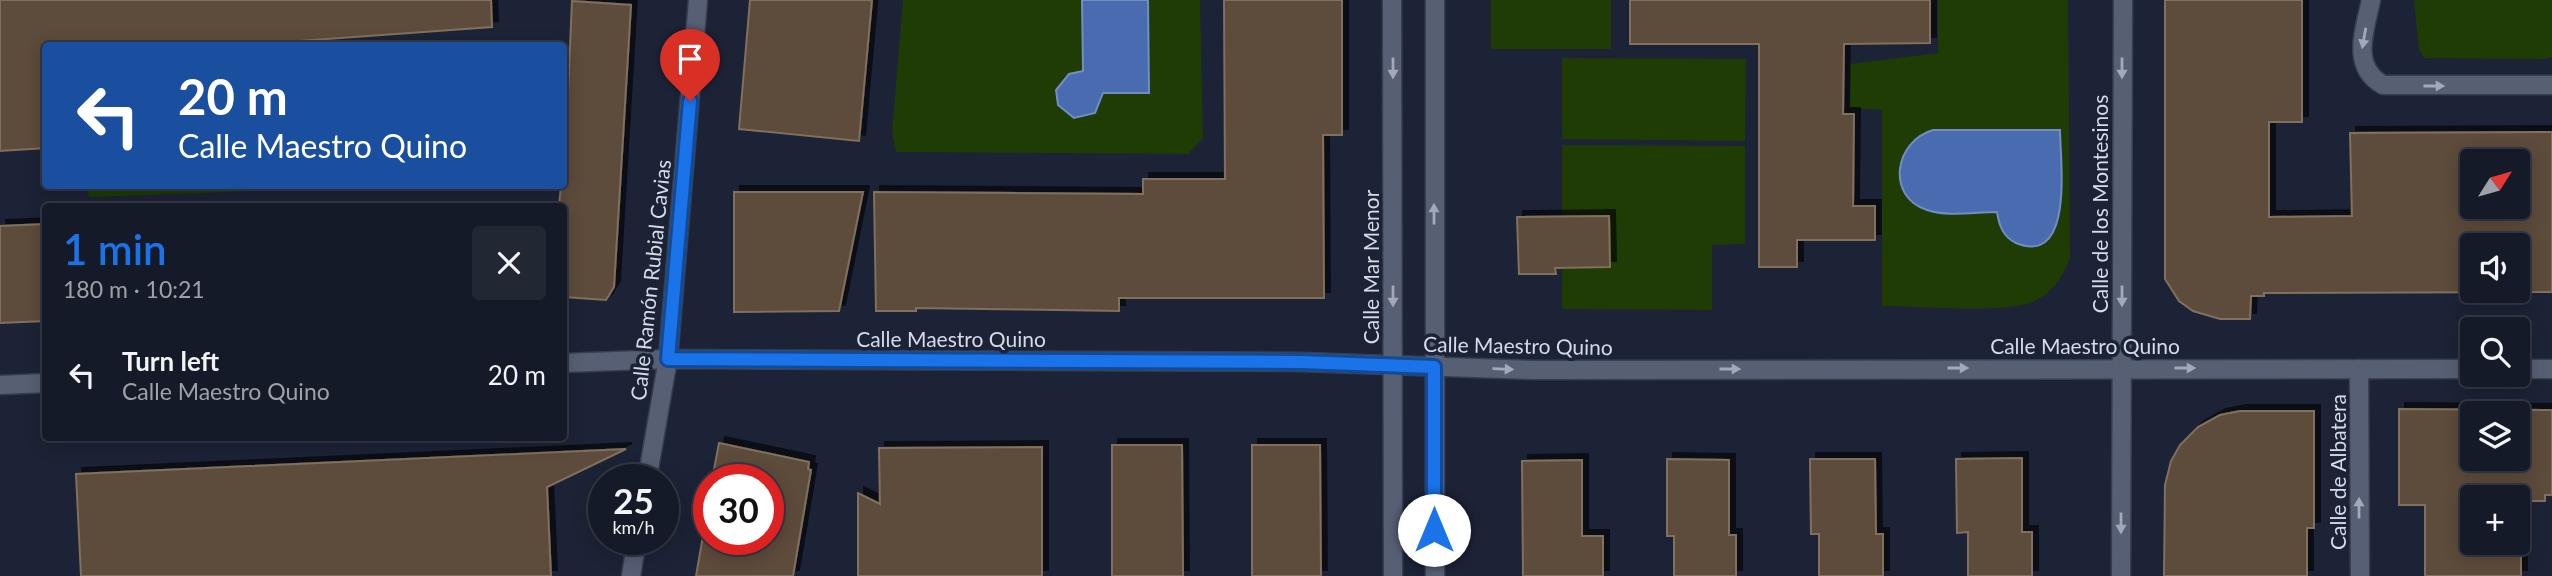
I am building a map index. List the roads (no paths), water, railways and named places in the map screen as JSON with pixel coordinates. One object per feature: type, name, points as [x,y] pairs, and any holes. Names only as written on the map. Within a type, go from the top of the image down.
[{"type":"street","name":"Calle Ramón Rubial Cavias","points":[[650,464],[668,359],[698,0]]},
{"type":"street","name":"Calle Mar Menor","points":[[1392,0],[1393,576]]},
{"type":"street","points":[[1434,576],[1435,0]]},
{"type":"street","name":"Calle de los Montesinos","points":[[2121,576],[2123,0]]},
{"type":"street","points":[[2371,0],[2362,59],[2370,74],[2383,85],[2552,85]]},
{"type":"street","name":"Calle Maestro Quino","points":[[567,363],[668,359],[1301,362],[1534,370],[2460,369]]},
{"type":"street","name":"Calle de Albatera","points":[[2359,369],[2360,576]]},
{"type":"street","points":[[2530,369],[2552,369]]},
{"type":"street","points":[[0,385],[42,383]]},
{"type":"street","points":[[631,576],[634,555]]},
{"type":"water","points":[[1082,0],[1148,0],[1149,93],[1103,93],[1095,113],[1074,118],[1058,105],[1056,90],[1069,74],[1083,71]]},
{"type":"water","points":[[1933,130],[2060,130],[2060,206],[2056,225],[2048,240],[2035,246],[2016,243],[2002,230],[1997,212],[1943,213],[1927,210],[1914,203],[1905,193],[1900,181],[1903,156],[1920,136]]}]
